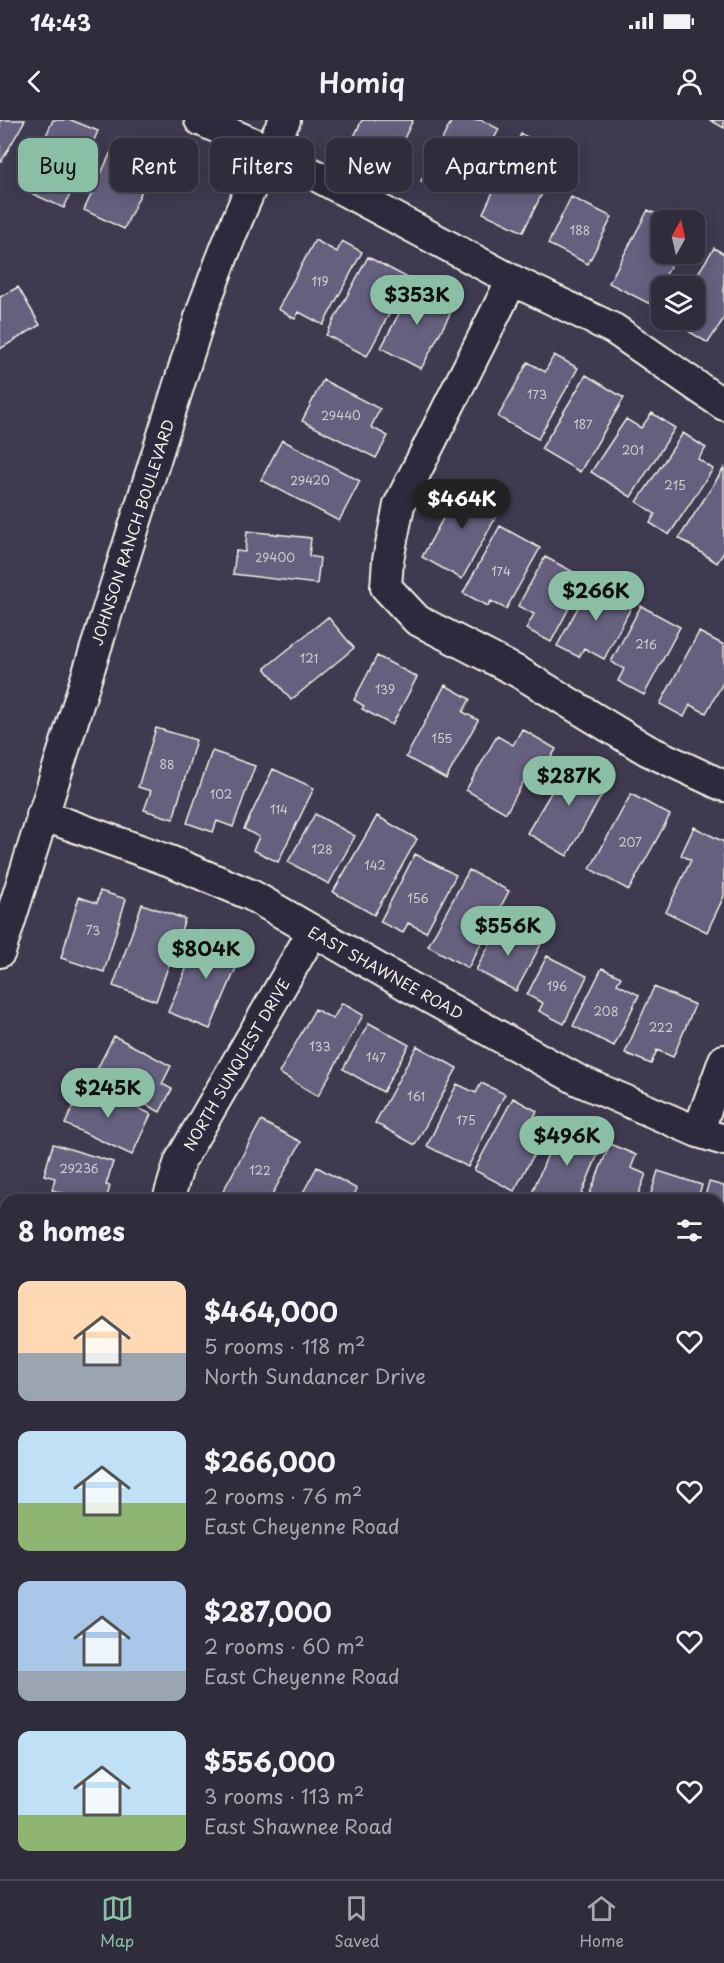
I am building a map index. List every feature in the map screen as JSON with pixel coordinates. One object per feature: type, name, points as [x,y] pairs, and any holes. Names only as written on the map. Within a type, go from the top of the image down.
[{"type":"street","points":[[200,120],[241,138]]},
{"type":"street","name":"JOHNSON RANCH BOULEVARD","points":[[275,138],[285,120]]},
{"type":"street","points":[[314,175],[512,280],[614,329],[724,405]]},
{"type":"street","name":"JOHNSON RANCH BOULEVARD","points":[[0,952],[203,308],[248,192]]},
{"type":"street","points":[[512,280],[399,505],[387,560],[386,587],[417,620],[520,673],[647,750],[724,786]]},
{"type":"street","name":"EAST SHAWNEE ROAD","points":[[42,815],[170,861],[251,895],[578,1080],[711,1136]]},
{"type":"street","name":"NORTH SUNQUEST DRIVE","points":[[170,1194],[180,1161],[313,931]]},
{"type":"street","points":[[711,1136],[724,1060]]},
{"type":"building","points":[[0,120],[25,120],[1,162],[0,161]]},
{"type":"building","points":[[53,120],[71,120],[98,131],[95,138],[45,138]]},
{"type":"building","points":[[362,120],[413,120],[404,138],[353,138]]},
{"type":"building","points":[[452,120],[481,120],[499,129],[494,138],[443,138]]},
{"type":"building","points":[[710,120],[724,120],[724,128]]},
{"type":"building","points":[[110,154],[110,192],[141,192],[124,229],[84,210],[92,192],[98,192],[98,180]]},
{"type":"building","points":[[29,192],[71,192],[64,208]]},
{"type":"building","points":[[493,192],[543,192],[523,232],[483,213]]},
{"type":"building","points":[[571,197],[612,217],[588,264],[548,244]]},
{"type":"building","points":[[648,210],[651,212],[651,264],[672,264],[665,276],[651,276],[650,304],[609,283]]},
{"type":"building","points":[[315,240],[337,252],[342,241],[362,252],[323,325],[299,312],[295,319],[278,309]]},
{"type":"building","points":[[714,248],[724,254],[724,318],[708,343],[687,330],[705,330],[705,276],[696,276]]},
{"type":"building","points":[[368,257],[408,278],[367,356],[326,335]]},
{"type":"building","points":[[416,281],[440,293],[435,304],[451,312],[421,369],[381,348]]},
{"type":"building","points":[[18,287],[40,325],[0,349],[0,297]]},
{"type":"building","points":[[554,355],[578,368],[538,439],[498,417],[528,362],[545,372]]},
{"type":"building","points":[[586,375],[624,398],[580,472],[541,449]]},
{"type":"building","points":[[323,380],[380,409],[371,427],[388,436],[376,458],[302,421]]},
{"type":"building","points":[[652,413],[675,428],[631,497],[591,472],[626,419],[641,428]]},
{"type":"building","points":[[683,433],[706,448],[698,459],[713,469],[669,535],[650,523],[655,514],[637,502]]},
{"type":"building","points":[[282,440],[360,481],[339,521],[261,480]]},
{"type":"building","points":[[724,468],[724,552],[717,563],[679,538]]},
{"type":"building","points":[[463,482],[503,504],[462,579],[422,557]]},
{"type":"building","points":[[500,526],[540,548],[506,609],[491,601],[488,606],[463,593]]},
{"type":"building","points":[[247,531],[311,538],[309,556],[320,558],[317,584],[233,574],[236,551],[245,552]]},
{"type":"building","points":[[545,557],[585,578],[551,642],[526,629],[534,614],[518,606]]},
{"type":"building","points":[[593,580],[634,602],[604,659],[584,648],[579,657],[557,646]]},
{"type":"building","points":[[641,606],[680,627],[644,695],[618,681],[624,669],[611,662]]},
{"type":"building","points":[[328,617],[354,648],[291,700],[265,668]]},
{"type":"building","points":[[699,632],[724,645],[724,681],[706,713],[690,705],[684,717],[660,704]]},
{"type":"building","points":[[377,656],[417,677],[392,725],[362,709],[364,706],[354,700]]},
{"type":"building","points":[[445,685],[470,699],[463,712],[478,720],[446,779],[406,757]]},
{"type":"building","points":[[156,728],[196,740],[173,819],[144,810],[151,791],[138,787]]},
{"type":"building","points":[[522,729],[556,749],[542,773],[532,767],[506,813],[466,790],[497,736],[513,745]]},
{"type":"building","points":[[212,751],[255,766],[233,827],[217,821],[213,832],[187,823]]},
{"type":"building","points":[[571,759],[610,781],[567,856],[527,833]]},
{"type":"building","points":[[273,769],[314,788],[278,862],[253,850],[259,837],[244,829]]},
{"type":"building","points":[[631,794],[670,815],[629,890],[590,869]]},
{"type":"building","points":[[315,814],[355,836],[329,884],[288,862]]},
{"type":"building","points":[[377,816],[417,839],[374,915],[333,892]]},
{"type":"building","points":[[694,827],[724,842],[724,896],[707,932],[666,912],[691,860],[681,855]]},
{"type":"building","points":[[415,854],[456,875],[426,932],[408,923],[403,933],[380,922]]},
{"type":"building","points":[[469,870],[509,891],[468,968],[428,946]]},
{"type":"building","points":[[100,891],[126,899],[104,972],[61,958],[79,897],[97,903]]},
{"type":"building","points":[[142,904],[185,919],[156,1001],[113,986]]},
{"type":"building","points":[[501,923],[541,944],[516,991],[476,970]]},
{"type":"building","points":[[202,931],[244,949],[210,1029],[168,1012]]},
{"type":"building","points":[[547,956],[587,976],[564,1024],[539,1011],[543,1003],[527,995]]},
{"type":"building","points":[[602,968],[621,977],[617,984],[639,995],[614,1046],[573,1026]]},
{"type":"building","points":[[654,987],[695,1005],[673,1057],[657,1050],[651,1064],[625,1053]]},
{"type":"building","points":[[342,1003],[363,1015],[318,1096],[279,1073],[315,1009],[333,1019]]},
{"type":"building","points":[[369,1023],[409,1045],[383,1092],[343,1069]]},
{"type":"building","points":[[114,1036],[171,1066],[162,1084],[172,1089],[160,1112],[93,1077]]},
{"type":"building","points":[[417,1046],[457,1068],[415,1145],[375,1123]]},
{"type":"building","points":[[84,1083],[151,1114],[132,1155],[65,1124]]},
{"type":"building","points":[[481,1083],[505,1094],[468,1167],[427,1146],[457,1084],[476,1093]]},
{"type":"building","points":[[513,1098],[537,1111],[528,1128],[544,1136],[514,1191],[474,1170]]},
{"type":"building","points":[[261,1121],[301,1142],[272,1194],[222,1194]]},
{"type":"building","points":[[560,1125],[603,1142],[581,1194],[531,1194]]},
{"type":"building","points":[[53,1144],[113,1162],[106,1185],[110,1186],[108,1194],[65,1194],[52,1190],[55,1178],[44,1175]]},
{"type":"building","points":[[610,1144],[636,1155],[631,1168],[646,1174],[638,1194],[589,1194]]},
{"type":"building","points":[[317,1167],[357,1189],[354,1194],[302,1194]]},
{"type":"building","points":[[658,1171],[702,1185],[699,1194],[651,1194]]},
{"type":"building","points":[[709,1182],[724,1186],[724,1194],[706,1194]]}]
